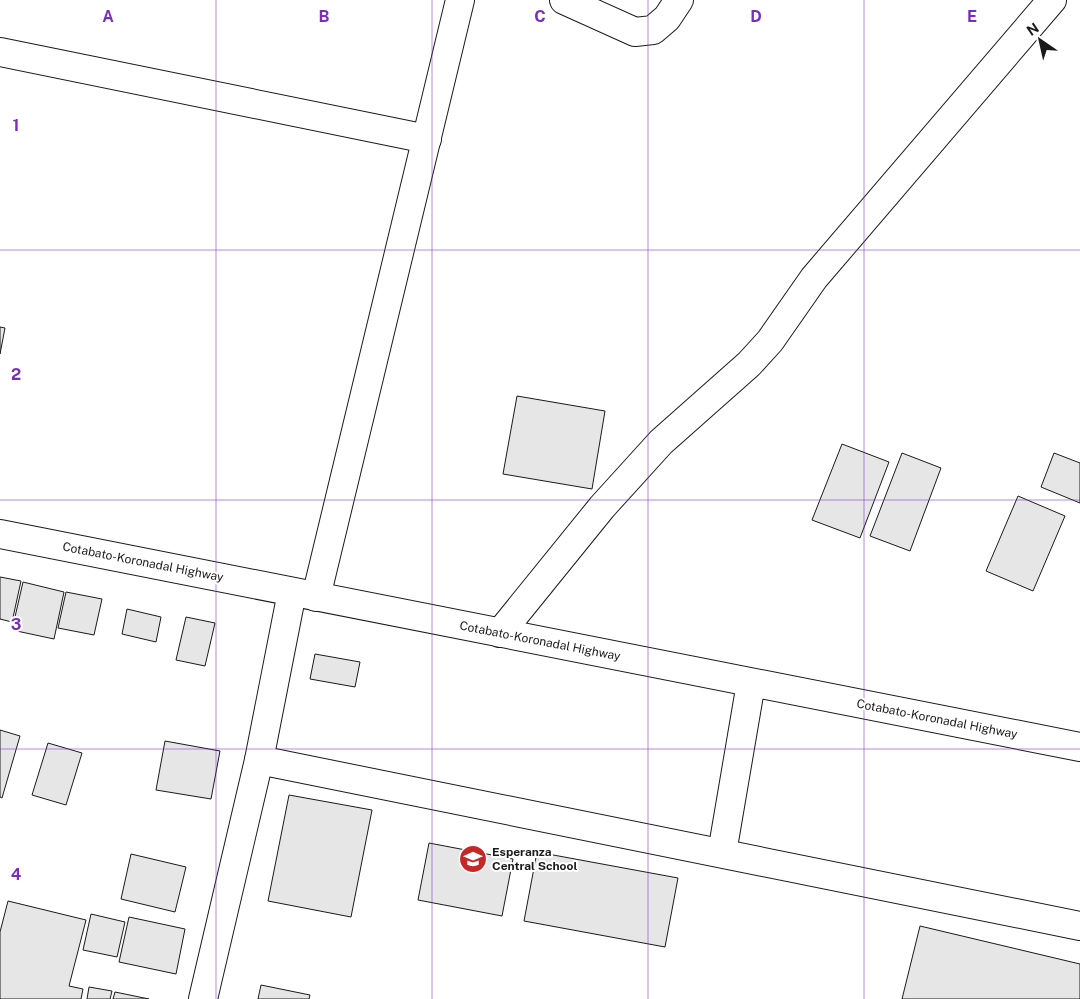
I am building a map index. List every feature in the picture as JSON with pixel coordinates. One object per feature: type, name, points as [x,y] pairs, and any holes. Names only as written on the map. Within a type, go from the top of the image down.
[{"type":"main road","points":[[203,999],[259,760],[427,139],[460,0]]},
{"type":"main road","points":[[564,0],[635,32],[653,30],[667,18],[679,0]]},
{"type":"main road","points":[[500,633],[602,507],[661,442],[749,364],[770,341],[814,278],[1052,0]]},
{"type":"main road","points":[[0,52],[427,139]]},
{"type":"main road","name":"Cotabato-Koronadal Highway","points":[[0,534],[1080,747]]},
{"type":"main road","points":[[722,853],[751,683]]},
{"type":"main road","points":[[259,760],[1080,926]]},
{"type":"building","points":[[0,327],[5,328],[0,354]]},
{"type":"building","points":[[517,396],[605,411],[592,489],[503,474]]},
{"type":"building","points":[[842,444],[889,462],[860,538],[812,520]]},
{"type":"building","points":[[902,453],[941,468],[910,551],[870,536]]},
{"type":"building","points":[[1054,453],[1080,463],[1080,503],[1041,487]]},
{"type":"building","points":[[1018,496],[1065,516],[1033,591],[986,571]]},
{"type":"building","points":[[0,577],[21,581],[12,622],[0,619]]},
{"type":"building","points":[[23,582],[64,592],[54,639],[12,630]]},
{"type":"building","points":[[66,592],[102,599],[94,635],[58,628]]},
{"type":"building","points":[[127,609],[161,617],[156,642],[122,634]]},
{"type":"building","points":[[186,617],[215,623],[205,666],[176,660]]},
{"type":"building","points":[[315,654],[360,662],[355,687],[310,679]]},
{"type":"building","points":[[0,730],[20,736],[2,798],[0,797]]},
{"type":"building","points":[[165,741],[220,751],[211,799],[156,790]]},
{"type":"building","points":[[48,743],[82,753],[66,805],[32,795]]},
{"type":"building","points":[[289,795],[372,810],[351,917],[268,901]]},
{"type":"building","points":[[429,843],[513,859],[502,916],[418,900]]},
{"type":"building","points":[[537,852],[678,878],[665,947],[524,921]]},
{"type":"building","points":[[131,854],[186,867],[175,912],[121,899]]},
{"type":"building","points":[[8,901],[86,920],[69,986],[83,989],[81,999],[0,999],[0,932]]},
{"type":"building","points":[[91,914],[125,922],[117,957],[83,950]]},
{"type":"building","points":[[129,917],[185,929],[176,974],[119,962]]},
{"type":"building","points":[[920,926],[1080,964],[1080,999],[902,999]]},
{"type":"building","points":[[261,985],[310,995],[309,999],[258,999]]},
{"type":"building","points":[[89,987],[112,991],[110,999],[87,999]]},
{"type":"building","points":[[115,992],[149,999],[113,999]]},
{"type":"place","name":"Esperanza Central School","points":[[473,859]]}]
